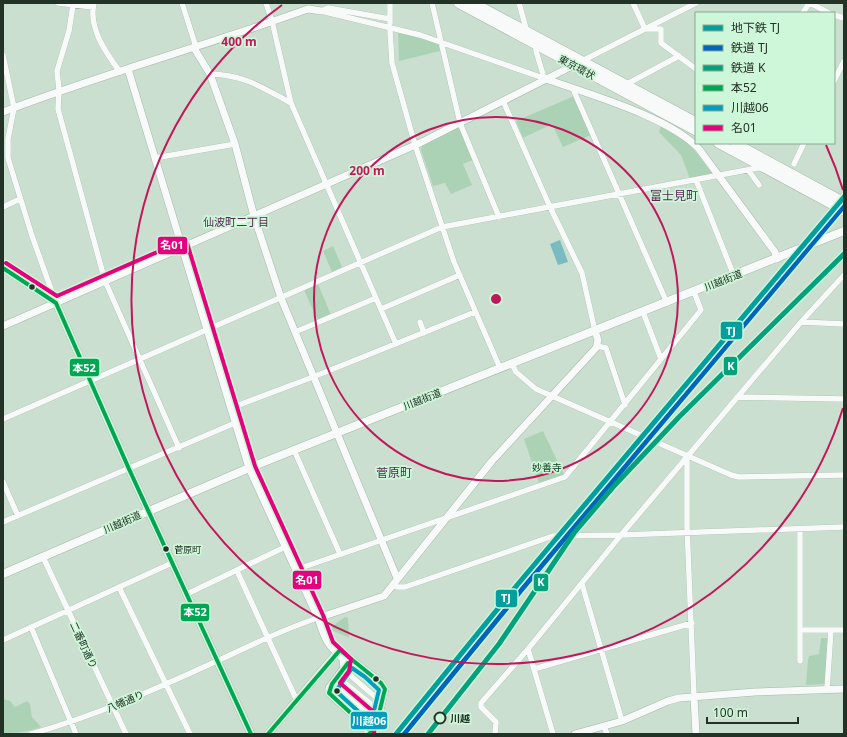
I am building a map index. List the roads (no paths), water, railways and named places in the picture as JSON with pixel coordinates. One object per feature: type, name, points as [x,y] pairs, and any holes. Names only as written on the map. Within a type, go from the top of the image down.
[{"type":"highway","name":"東京環状","points":[[458,3],[536,45],[627,84],[695,121]]},
{"type":"highway","name":"東京環状","points":[[474,3],[527,32],[695,130]]},
{"type":"highway","points":[[720,144],[764,167],[837,201]]},
{"type":"highway","points":[[737,144],[837,201],[844,211]]},
{"type":"main road","name":"川越街道","points":[[3,574],[249,468],[667,303],[844,231]]},
{"type":"street","points":[[58,3],[93,5],[95,32],[120,72]]},
{"type":"street","points":[[182,3],[195,48],[210,74],[235,144],[254,216],[281,298],[336,434],[397,578]]},
{"type":"street","points":[[266,3],[272,21],[291,103],[396,344]]},
{"type":"street","points":[[321,12],[328,8],[390,21],[390,3]]},
{"type":"street","points":[[432,3],[460,123],[499,217]]},
{"type":"street","points":[[519,3],[527,32]]},
{"type":"street","points":[[633,3],[645,29]]},
{"type":"street","points":[[3,326],[415,145],[696,3]]},
{"type":"street","points":[[805,12],[810,3],[827,12]]},
{"type":"street","points":[[73,5],[69,30],[57,72],[59,90],[58,109],[106,281],[179,448]]},
{"type":"street","points":[[3,112],[59,90],[128,70],[309,9],[406,31],[440,42],[573,89],[663,124],[682,134],[699,149],[779,258]]},
{"type":"street","points":[[645,29],[661,29],[661,43],[695,68]]},
{"type":"street","points":[[390,31],[392,63],[415,145],[442,227],[460,275],[500,368]]},
{"type":"street","points":[[536,45],[536,50],[545,79]]},
{"type":"street","points":[[3,55],[14,108],[8,140],[8,158],[20,200],[56,303],[148,511],[251,734]]},
{"type":"street","points":[[627,84],[679,56]]},
{"type":"street","points":[[835,79],[844,61]]},
{"type":"street","points":[[128,70],[249,468],[318,618],[328,645],[358,664],[384,688],[385,691],[376,726],[368,732]]},
{"type":"street","points":[[210,74],[230,74],[245,79],[291,103]]},
{"type":"street","points":[[573,89],[667,303]]},
{"type":"street","points":[[318,618],[379,599],[393,585],[397,578],[492,461],[597,346],[582,273],[550,207],[503,101]]},
{"type":"street","points":[[154,158],[235,144]]},
{"type":"street","points":[[794,164],[804,144]]},
{"type":"street","points":[[3,419],[442,227],[764,167]]},
{"type":"street","points":[[749,171],[759,185]]},
{"type":"street","points":[[696,180],[734,276]]},
{"type":"street","points":[[3,207],[20,200]]},
{"type":"street","points":[[3,268],[56,303]]},
{"type":"street","points":[[381,310],[460,275]]},
{"type":"street","points":[[495,734],[496,722],[480,704],[528,649],[737,397],[801,322],[844,275]]},
{"type":"street","points":[[295,570],[565,477],[701,310],[694,292]]},
{"type":"street","points":[[295,332],[376,298]]},
{"type":"street","points":[[231,408],[475,312]]},
{"type":"street","points":[[643,312],[661,359]]},
{"type":"street","points":[[420,322],[424,333]]},
{"type":"street","points":[[801,322],[844,324]]},
{"type":"street","points":[[597,346],[606,348],[625,405]]},
{"type":"street","points":[[512,364],[516,372],[536,389],[687,457],[738,477],[844,475]]},
{"type":"street","points":[[737,397],[844,399]]},
{"type":"street","points":[[3,522],[235,423]]},
{"type":"street","points":[[294,450],[340,554]]},
{"type":"street","points":[[687,457],[688,533],[696,734]]},
{"type":"street","points":[[3,482],[18,516]]},
{"type":"street","points":[[393,585],[401,588],[553,536],[800,530],[844,527]]},
{"type":"street","points":[[800,530],[800,661]]},
{"type":"street","points":[[187,594],[285,547]]},
{"type":"street","name":"二番町通り","points":[[43,557],[126,734]]},
{"type":"street","points":[[3,640],[172,563]]},
{"type":"street","points":[[237,571],[297,701]]},
{"type":"street","points":[[582,584],[622,721]]},
{"type":"street","points":[[119,587],[190,734]]},
{"type":"street","name":"八幡通り","points":[[31,734],[72,722],[113,707],[268,638],[318,618]]},
{"type":"street","points":[[534,668],[692,623]]},
{"type":"street","points":[[32,627],[76,734]]},
{"type":"street","points":[[800,630],[844,630]]},
{"type":"street","points":[[827,689],[831,630]]},
{"type":"street","points":[[528,649],[552,734]]},
{"type":"street","points":[[338,652],[345,661],[343,669]]},
{"type":"street","points":[[268,734],[338,652]]},
{"type":"street","points":[[358,664],[349,662],[329,690],[330,696],[368,732]]},
{"type":"street","points":[[343,669],[373,695],[377,696],[384,688]]},
{"type":"street","points":[[337,677],[371,704],[373,708],[368,732]]},
{"type":"street","points":[[332,684],[371,717]]},
{"type":"street","points":[[575,734],[622,721],[668,701],[694,696],[844,689]]},
{"type":"street","points":[[604,726],[607,734]]},
{"type":"water","points":[[560,240],[568,262],[558,265],[550,244]]},
{"type":"metro line","name":"TJ","points":[[396,734],[518,584],[844,197]]},
{"type":"rail line","name":"TJ","points":[[404,734],[523,588],[844,206]]},
{"type":"rail line","name":"K","points":[[428,734],[499,644],[574,533],[615,485],[679,417],[844,254]]},
{"type":"place","name":"菅原町","points":[[166,549]]},
{"type":"place","name":"川越","points":[[440,718]]},
{"type":"district","name":"富士見町","points":[[674,195]]},
{"type":"district","name":"仙波町二丁目","points":[[236,221]]},
{"type":"district","name":"菅原町","points":[[394,472]]},
{"type":"park label","name":"妙善寺","points":[[547,467]]}]
